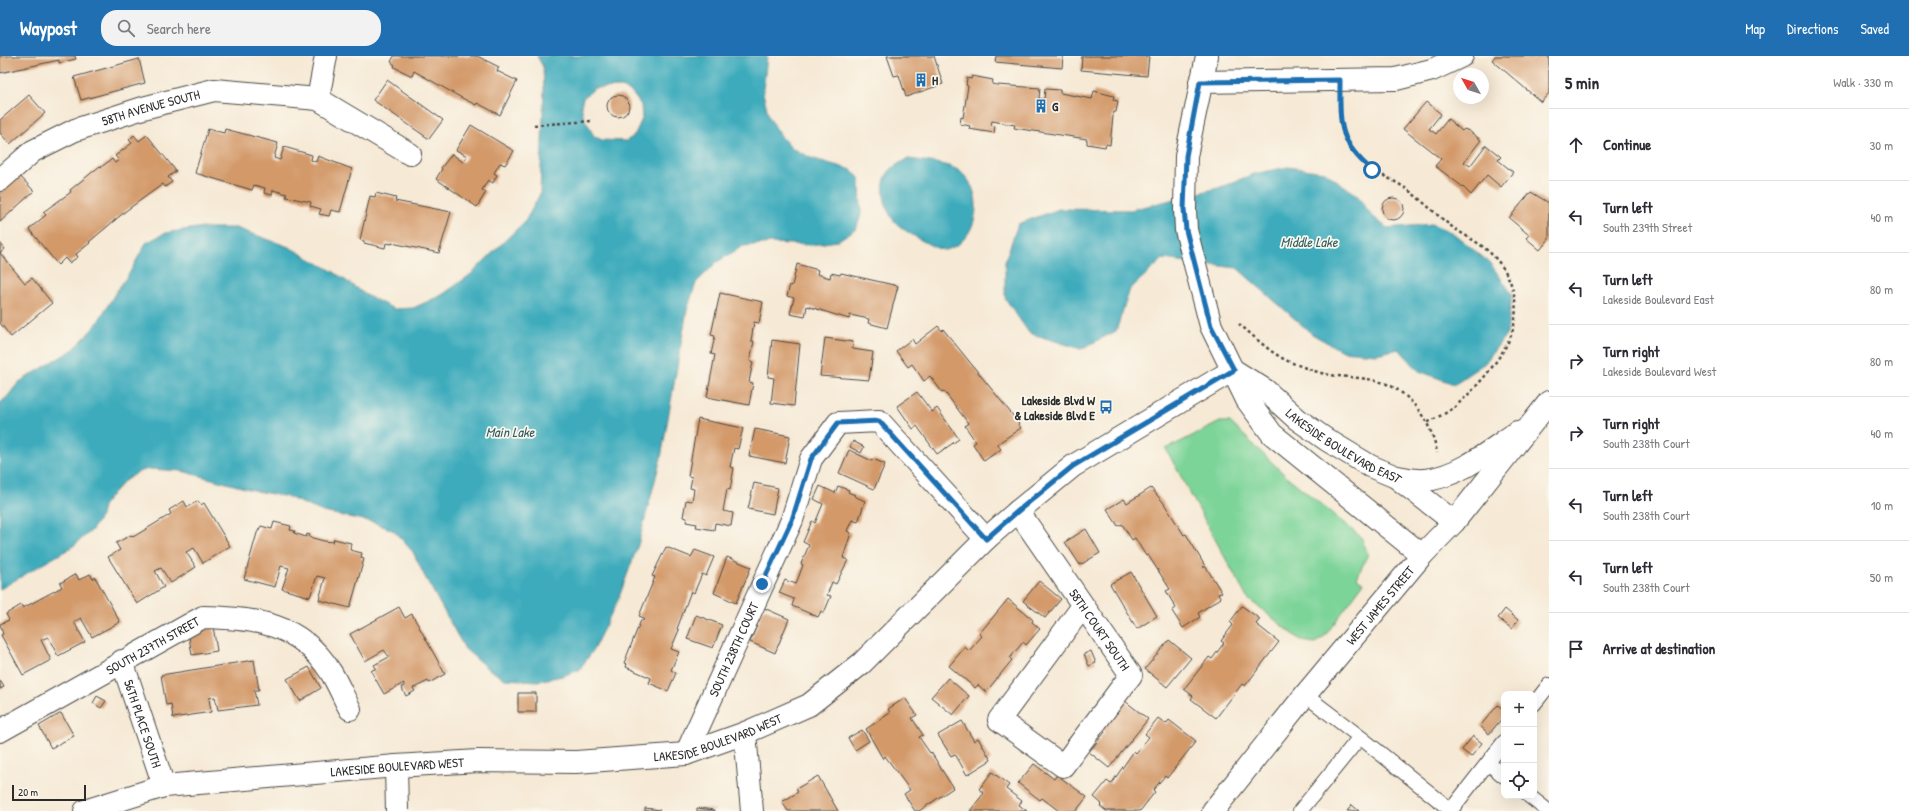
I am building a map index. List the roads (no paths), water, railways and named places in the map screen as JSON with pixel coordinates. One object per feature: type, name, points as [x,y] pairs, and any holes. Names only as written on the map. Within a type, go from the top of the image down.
[{"type":"street","points":[[326,56],[318,99],[410,154]]},
{"type":"street","name":"LAKESIDE BOULEVARD EAST","points":[[1207,56],[1200,82],[1186,156],[1185,188],[1186,230],[1199,285],[1211,326],[1234,370],[1247,400],[1272,434],[1422,555]]},
{"type":"street","points":[[1200,82],[1396,79],[1432,70],[1462,56]]},
{"type":"street","name":"58TH AVENUE SOUTH","points":[[0,180],[32,151],[76,130],[143,108],[214,90],[318,99]]},
{"type":"street","name":"LAKESIDE BOULEVARD EAST","points":[[1234,370],[1265,390],[1297,418],[1327,440],[1370,466],[1396,477],[1454,522]]},
{"type":"street","name":"LAKESIDE BOULEVARD WEST","points":[[85,811],[164,786],[396,766],[478,761],[576,762],[686,754],[745,733],[809,705],[862,663],[986,539],[1073,466],[1234,370]]},
{"type":"street","name":"WEST JAMES STREET","points":[[1213,811],[1305,695],[1422,555],[1454,522],[1549,402]]},
{"type":"street","name":"SOUTH 238TH COURT","points":[[686,754],[792,520],[811,459],[838,423],[879,421],[986,539]]},
{"type":"street","points":[[1396,477],[1424,480],[1451,473],[1472,463],[1534,421]]},
{"type":"street","name":"58TH COURT SOUTH","points":[[1018,511],[1083,606],[1130,675],[1063,766],[999,720],[1083,606]]},
{"type":"street","name":"SOUTH 237TH STREET","points":[[0,731],[122,661],[203,617],[242,618],[276,626],[306,642],[330,670],[350,709]]},
{"type":"street","name":"56TH PLACE SOUTH","points":[[122,661],[164,786]]},
{"type":"street","points":[[745,733],[752,811]]},
{"type":"street","points":[[396,766],[397,811]]},
{"type":"lane","points":[[1537,700],[1549,684]]},
{"type":"lane","points":[[1305,695],[1360,737],[1451,811],[1501,746]]},
{"type":"lane","points":[[1300,811],[1360,737]]},
{"type":"lane","points":[[1488,763],[1501,774]]},
{"type":"lane","points":[[1533,799],[1548,811]]},
{"type":"water","name":"Main Lake","points":[[537,56],[767,56],[763,93],[769,117],[781,136],[792,148],[811,158],[852,170],[860,179],[861,215],[856,229],[837,241],[811,245],[771,243],[743,246],[717,262],[696,283],[687,310],[661,458],[638,545],[618,600],[592,652],[579,670],[562,676],[538,681],[505,679],[487,668],[465,649],[413,552],[394,531],[373,522],[323,512],[288,497],[256,491],[182,471],[149,469],[138,472],[123,482],[112,494],[103,506],[101,516],[92,530],[72,547],[0,589],[0,403],[19,382],[74,349],[96,325],[130,272],[146,243],[165,233],[197,228],[236,228],[289,247],[334,272],[366,295],[394,309],[413,308],[442,295],[470,275],[526,220],[540,194],[544,89],[543,67]],"holes":[[[622,87],[632,93],[641,105],[642,119],[634,136],[626,141],[602,140],[594,136],[584,118],[581,105],[583,98],[595,88]]]},
{"type":"water","points":[[908,159],[954,168],[966,177],[971,185],[975,195],[975,216],[968,234],[958,245],[945,250],[934,247],[898,225],[888,212],[884,198],[885,178],[892,168]]},
{"type":"water","name":"Middle Lake","points":[[1288,167],[1325,172],[1357,195],[1370,214],[1387,228],[1432,224],[1453,233],[1490,263],[1512,294],[1507,333],[1485,363],[1454,384],[1419,371],[1399,349],[1376,354],[1342,351],[1312,334],[1237,268],[1163,259],[1130,289],[1116,331],[1081,349],[1029,333],[1005,298],[1005,261],[1018,224],[1059,209],[1131,210],[1218,188],[1254,174]]},
{"type":"place","name":"H","points":[[921,80]]},
{"type":"place","name":"G","points":[[1041,106]]},
{"type":"place","name":"Lakeside Blvd W & Lakeside Blvd E","points":[[1106,407]]}]
